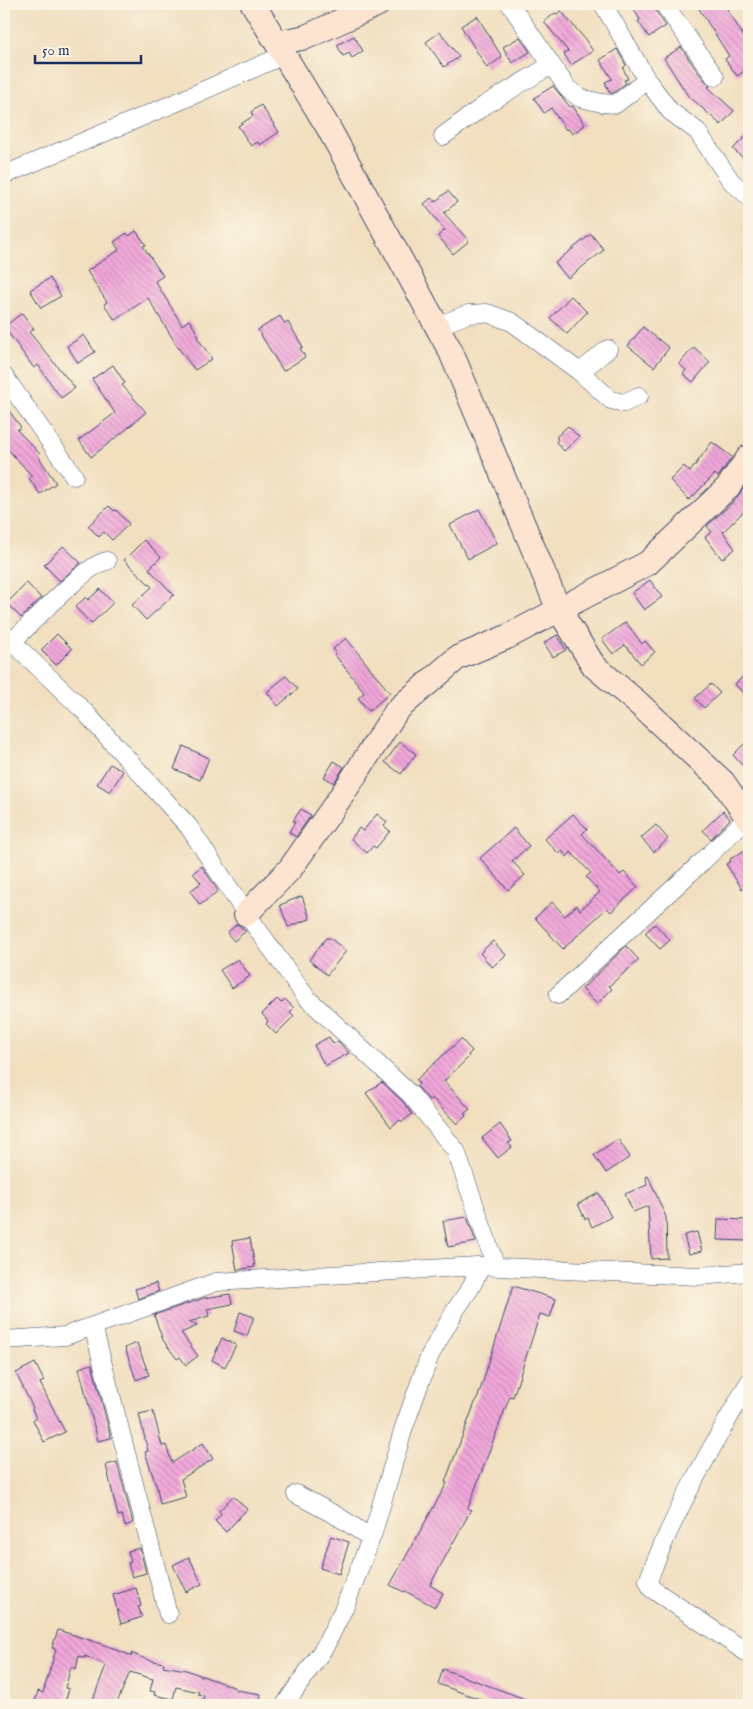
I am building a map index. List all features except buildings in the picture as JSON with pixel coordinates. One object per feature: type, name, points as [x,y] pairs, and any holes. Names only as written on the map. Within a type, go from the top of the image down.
[{"type":"street","points":[[253,4],[328,127],[451,352],[559,610],[594,666],[639,704],[723,782],[748,818],[558,995]]},
{"type":"street","points":[[4,175],[182,100],[306,36],[378,4]]},
{"type":"street","points":[[510,4],[568,89],[580,98],[616,104],[647,80]]},
{"type":"street","points":[[603,4],[647,80],[670,111],[697,131],[731,181],[748,196]]},
{"type":"street","points":[[664,4],[714,77]]},
{"type":"street","points":[[443,136],[485,105],[551,65]]},
{"type":"street","points":[[437,326],[468,314],[487,313],[512,322],[580,372],[611,400],[624,403],[639,396]]},
{"type":"street","points":[[580,372],[608,349]]},
{"type":"street","points":[[4,376],[74,476]]},
{"type":"street","points":[[246,914],[290,870],[342,795],[397,710],[457,658],[508,636],[648,563],[728,487],[749,457]]},
{"type":"street","points":[[108,560],[101,561],[86,571],[8,638],[84,711],[189,827],[246,914],[306,998],[411,1095],[456,1151],[488,1267]]},
{"type":"street","points":[[286,1703],[324,1648],[345,1606],[371,1538],[404,1427],[430,1356],[456,1309],[488,1267]]},
{"type":"street","points":[[4,1340],[65,1336],[216,1282],[488,1267],[698,1276],[749,1272]]},
{"type":"street","points":[[92,1326],[168,1614]]},
{"type":"street","points":[[749,1382],[690,1485],[656,1558],[648,1581],[652,1589],[749,1654]]},
{"type":"street","points":[[296,1494],[339,1517],[371,1538]]}]
